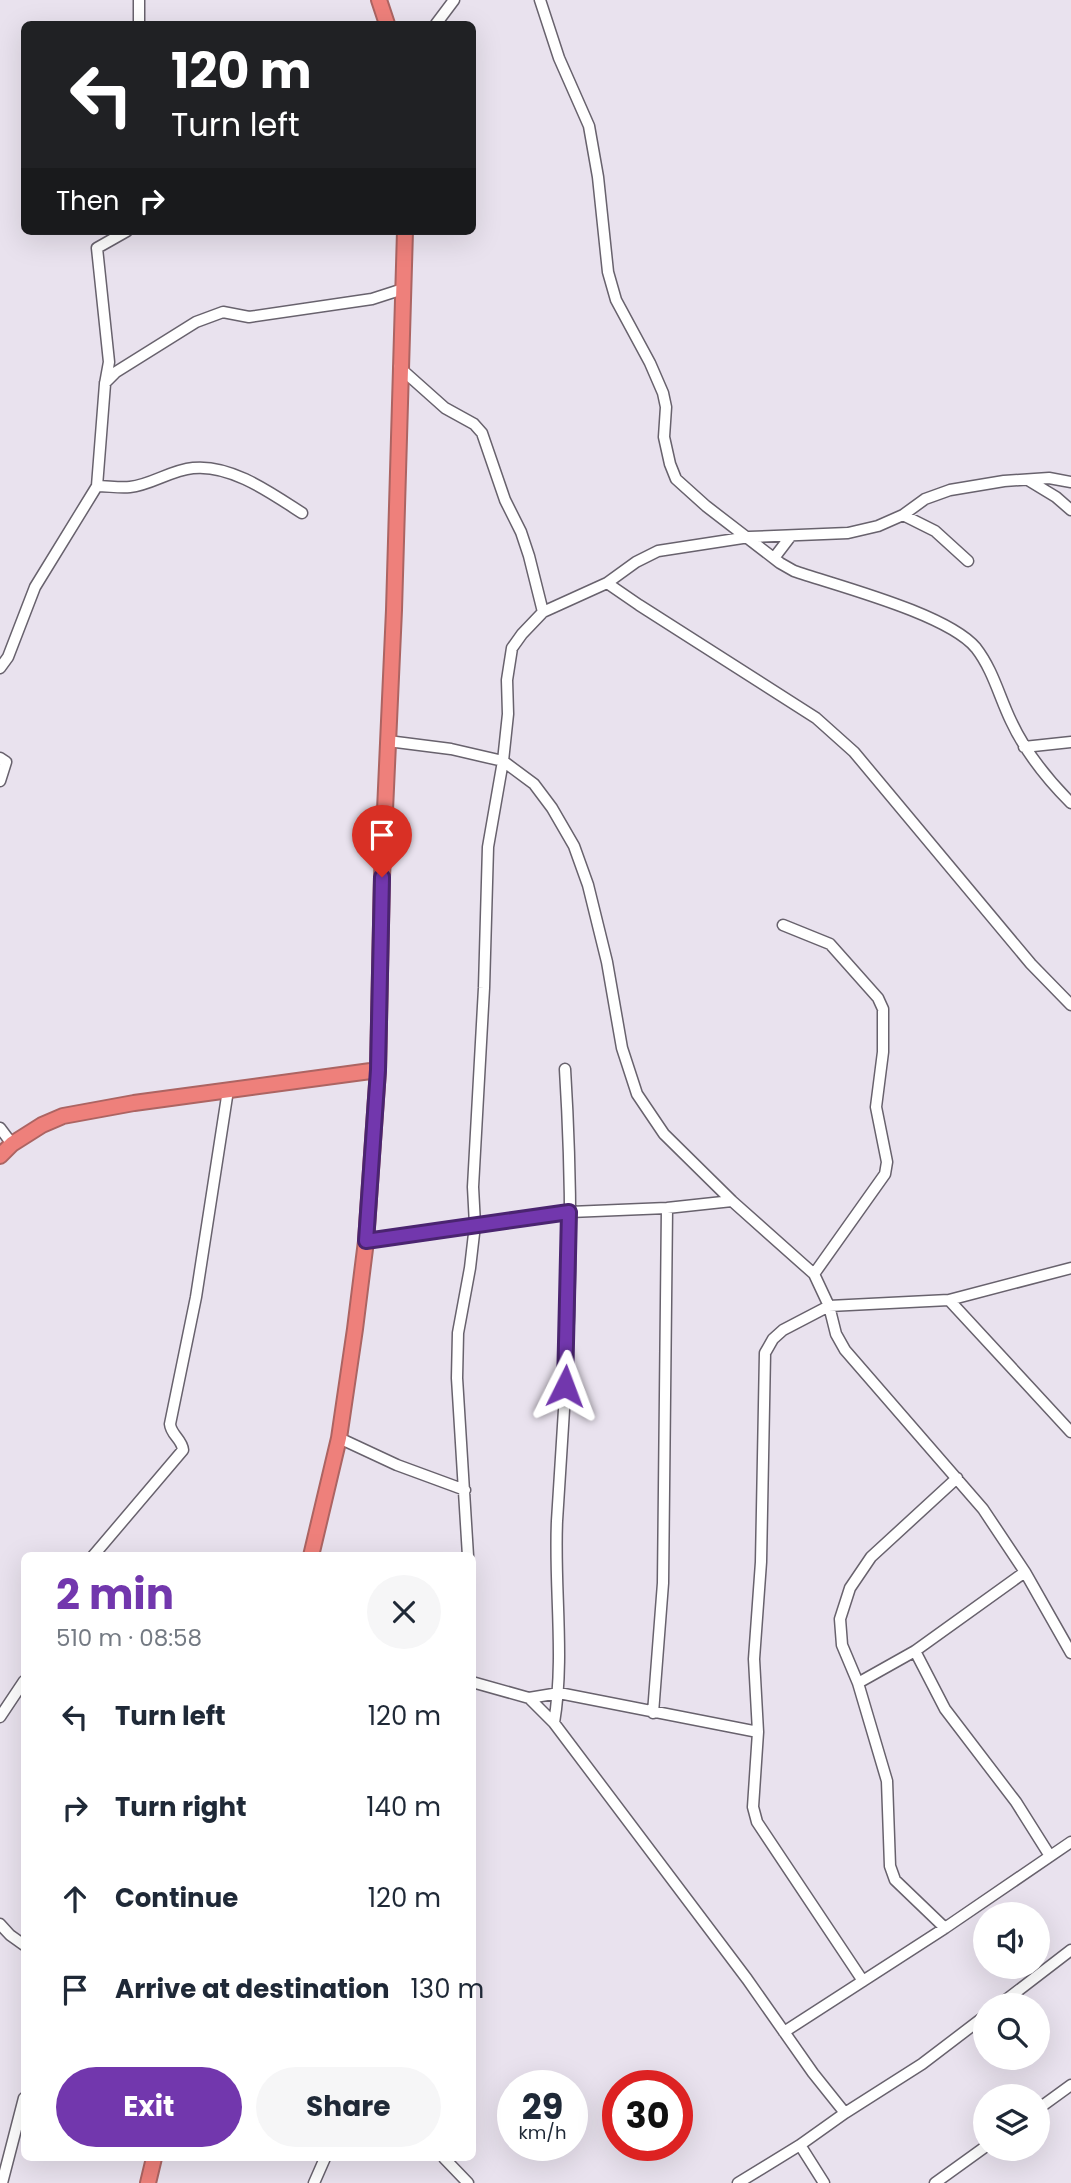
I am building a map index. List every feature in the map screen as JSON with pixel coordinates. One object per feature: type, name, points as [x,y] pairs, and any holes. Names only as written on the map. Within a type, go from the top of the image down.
[{"type":"highway","points":[[379,0],[386,21]]},
{"type":"highway","points":[[312,1552],[339,1438],[366,1241],[378,1070],[405,235]]},
{"type":"highway","points":[[0,1156],[12,1144],[42,1125],[63,1116],[134,1103],[378,1070]]},
{"type":"highway","points":[[148,2183],[153,2161]]},
{"type":"street","points":[[139,0],[139,21]]},
{"type":"street","points":[[438,21],[454,0]]},
{"type":"street","points":[[540,0],[559,58],[589,126],[598,177],[608,272],[616,300],[663,393],[666,407],[664,436],[676,479],[706,506],[794,571],[930,617],[957,631],[975,647],[996,681],[1024,747],[1071,803]]},
{"type":"street","points":[[0,668],[8,657],[35,587],[97,486],[109,362],[97,248],[120,235]]},
{"type":"street","points":[[105,384],[116,372],[196,322],[223,313],[249,317],[372,299],[402,289]]},
{"type":"street","points":[[399,367],[445,408],[474,424],[482,433],[505,500],[521,532],[543,612]]},
{"type":"street","points":[[97,486],[131,487],[191,468],[208,468],[223,470],[246,481],[302,513]]},
{"type":"street","points":[[468,1552],[457,1378],[458,1333],[475,1225],[473,1187],[484,988],[488,847],[503,761],[508,714],[507,680],[512,648],[543,612],[607,583],[636,562],[658,551],[749,537],[848,533],[878,526],[903,515],[925,499],[950,490],[1004,481],[1049,478],[1071,482]]},
{"type":"street","points":[[1027,480],[1056,497],[1071,510]]},
{"type":"street","points":[[903,515],[935,531],[968,561]]},
{"type":"street","points":[[774,558],[790,537]]},
{"type":"street","points":[[607,583],[772,688],[826,726],[854,752],[1031,964],[1071,1005]]},
{"type":"street","points":[[388,741],[451,749],[503,761],[534,784],[552,808],[574,846],[588,885],[607,962],[622,1048],[637,1094],[664,1134],[732,1201],[814,1274],[829,1306],[836,1334],[845,1350],[983,1509],[1025,1572],[1071,1653]]},
{"type":"street","points":[[1024,747],[1071,742]]},
{"type":"street","points":[[0,758],[6,762],[0,781]]},
{"type":"street","points":[[783,925],[830,944],[872,990],[883,1009],[883,1052],[876,1107],[887,1162],[885,1174],[814,1274]]},
{"type":"street","points":[[554,1723],[559,1693],[557,1525],[567,1359],[570,1142],[565,1069]]},
{"type":"street","points":[[96,1552],[183,1450],[183,1444],[171,1430],[170,1424],[195,1297],[228,1090]]},
{"type":"street","points":[[0,1128],[12,1144]]},
{"type":"street","points":[[366,1241],[569,1212],[667,1208],[732,1201]]},
{"type":"street","points":[[653,1713],[663,1583],[667,1208]]},
{"type":"street","points":[[863,1981],[757,1822],[753,1807],[758,1732],[754,1658],[761,1549],[765,1353],[773,1339],[783,1330],[829,1306],[949,1300],[1071,1268]]},
{"type":"street","points":[[949,1300],[1071,1432]]},
{"type":"street","points":[[339,1438],[397,1465],[466,1490]]},
{"type":"street","points":[[945,1928],[895,1880],[890,1866],[887,1781],[858,1683],[842,1646],[841,1619],[850,1588],[871,1557],[957,1478]]},
{"type":"street","points":[[858,1683],[915,1651],[1025,1572]]},
{"type":"street","points":[[915,1651],[945,1709],[1016,1802],[1050,1856]]},
{"type":"street","points":[[476,1683],[529,1698],[559,1693],[758,1732]]},
{"type":"street","points":[[0,1717],[21,1686]]},
{"type":"street","points":[[529,1698],[554,1723],[845,2113]]},
{"type":"street","points":[[784,2032],[945,1928],[1071,1842]]},
{"type":"street","points":[[0,1924],[21,1943]]},
{"type":"street","points":[[1015,1993],[1071,1950]]},
{"type":"street","points":[[738,2183],[922,2064],[973,2024]]},
{"type":"street","points":[[1050,2100],[1071,2085]]},
{"type":"street","points":[[2,2183],[21,2110]]},
{"type":"street","points":[[800,2145],[824,2183]]},
{"type":"street","points":[[935,2183],[973,2156]]},
{"type":"street","points":[[314,2183],[324,2161]]},
{"type":"street","points":[[447,2161],[468,2183]]},
{"type":"route","points":[[382,877],[378,1070],[366,1241],[569,1212],[565,1386]]}]
